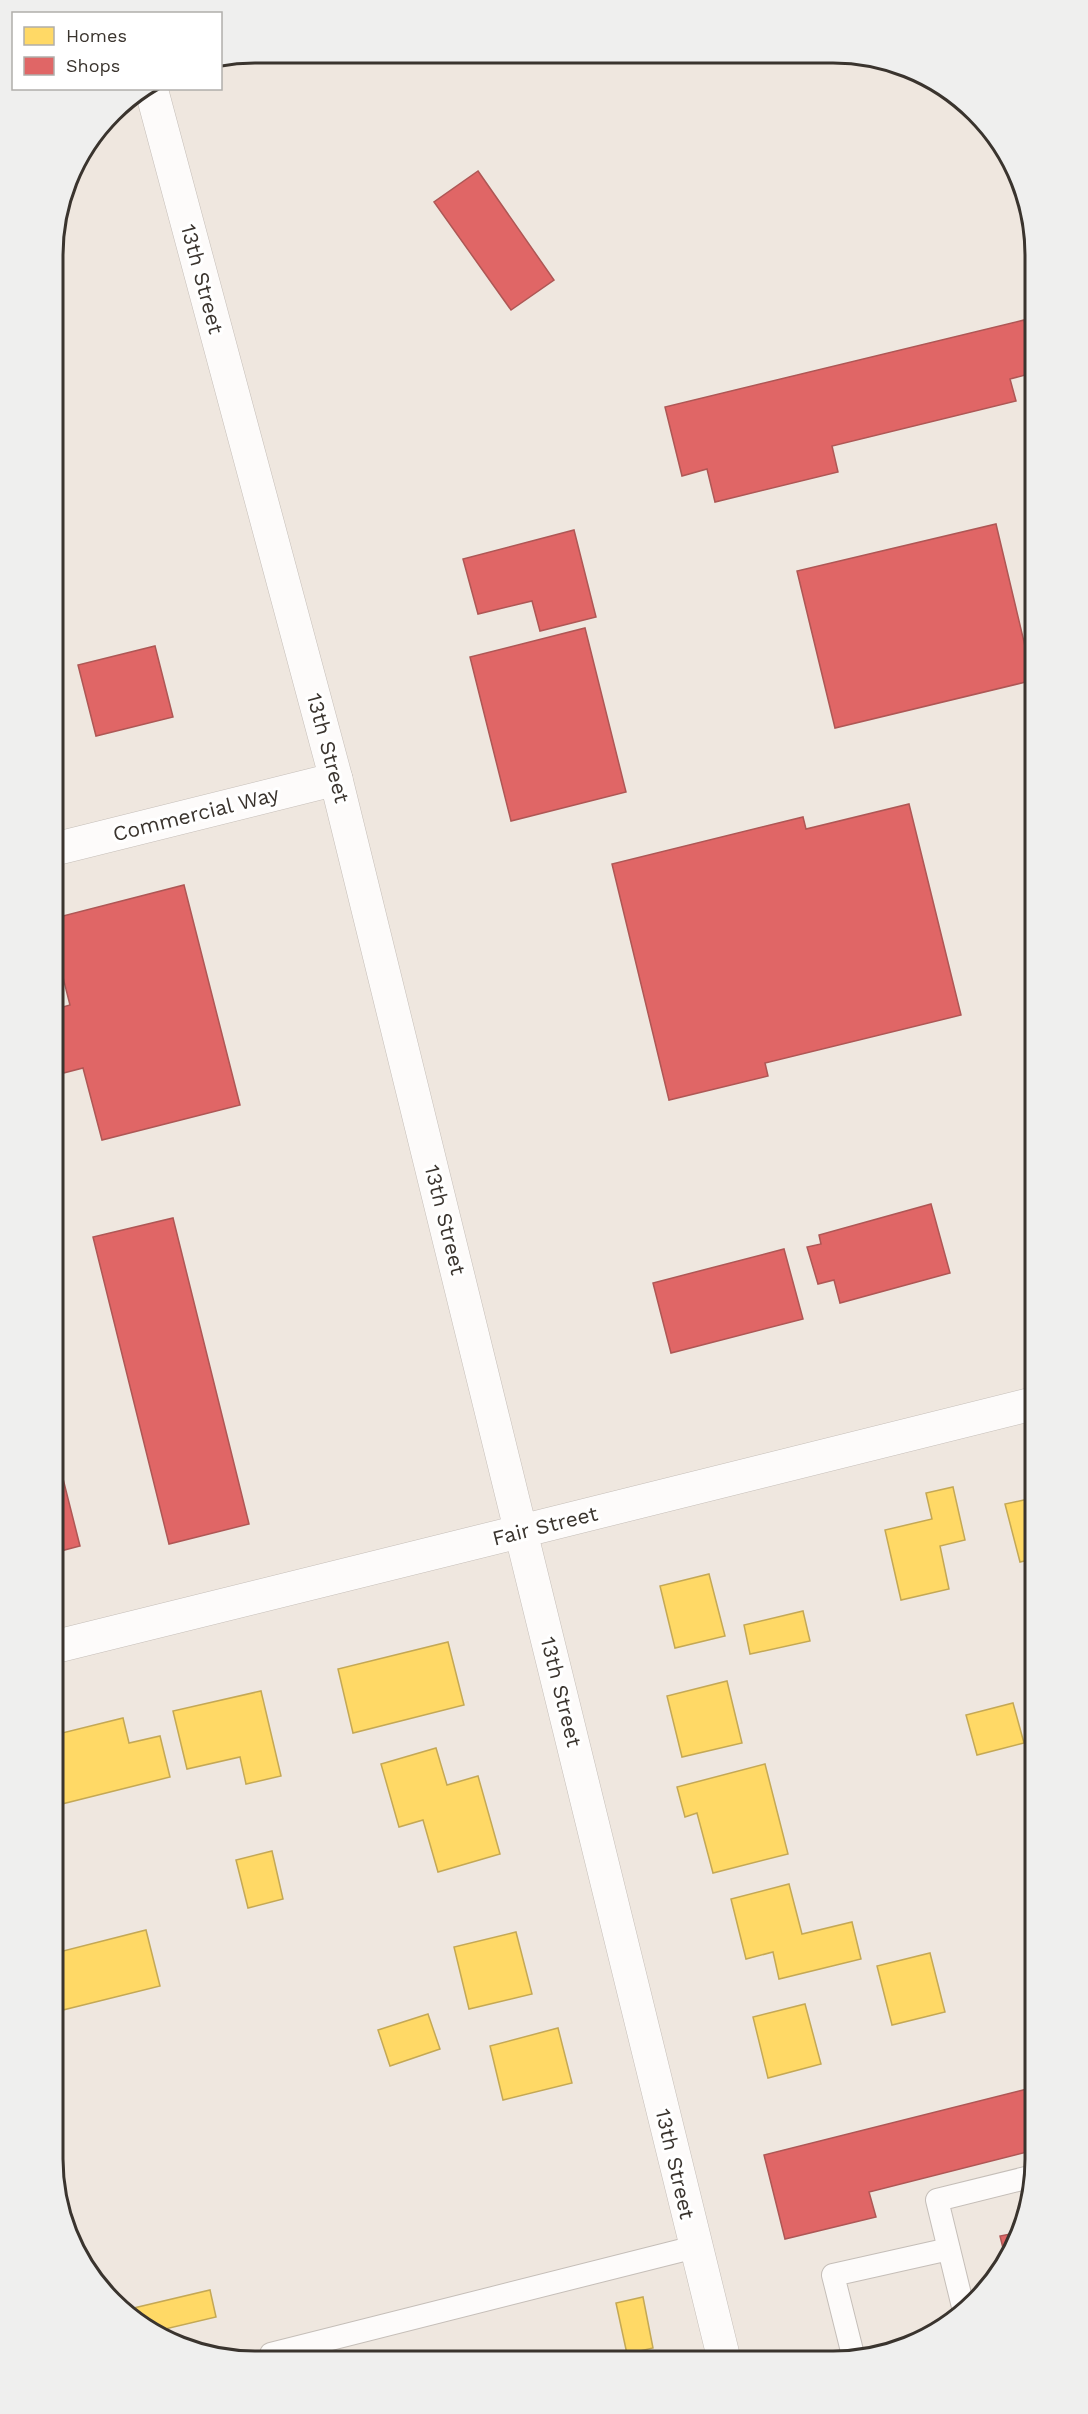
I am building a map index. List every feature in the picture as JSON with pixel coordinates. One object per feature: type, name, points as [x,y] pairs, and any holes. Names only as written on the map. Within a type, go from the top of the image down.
[{"type":"street","name":"13th Street","points":[[152,93],[336,779],[722,2351]]},
{"type":"street","name":"Commercial Way","points":[[63,847],[336,779]]},
{"type":"street","name":"Fair Street","points":[[63,1645],[1025,1406]]},
{"type":"lane","points":[[961,2301],[937,2200],[1024,2179]]},
{"type":"lane","points":[[283,2351],[695,2247]]},
{"type":"lane","points":[[851,2350],[833,2275],[949,2249]]},
{"type":"building: Homes","points":[[953,1487],[965,1540],[940,1546],[949,1589],[901,1600],[885,1530],[932,1519],[926,1493]]},
{"type":"building: Homes","points":[[1025,1500],[1025,1561],[1020,1562],[1005,1504]]},
{"type":"building: Homes","points":[[709,1574],[725,1636],[675,1648],[660,1586]]},
{"type":"building: Homes","points":[[803,1611],[810,1641],[750,1654],[744,1625]]},
{"type":"building: Homes","points":[[448,1642],[464,1705],[353,1733],[338,1669]]},
{"type":"building: Homes","points":[[727,1681],[742,1743],[682,1757],[667,1696]]},
{"type":"building: Homes","points":[[261,1691],[281,1776],[246,1784],[240,1757],[187,1769],[173,1711]]},
{"type":"building: Homes","points":[[1013,1703],[1024,1743],[977,1755],[966,1715]]},
{"type":"building: Homes","points":[[123,1718],[129,1743],[160,1736],[170,1777],[63,1804],[63,1733]]},
{"type":"building: Homes","points":[[436,1748],[447,1785],[478,1776],[500,1854],[438,1872],[423,1820],[399,1827],[381,1764]]},
{"type":"building: Homes","points":[[765,1764],[788,1854],[713,1873],[697,1813],[685,1817],[677,1787]]},
{"type":"building: Homes","points":[[272,1851],[283,1899],[248,1908],[236,1860]]},
{"type":"building: Homes","points":[[789,1884],[802,1934],[852,1922],[861,1959],[779,1979],[773,1952],[746,1959],[731,1899]]},
{"type":"building: Homes","points":[[146,1930],[160,1986],[63,2010],[63,1951]]},
{"type":"building: Homes","points":[[516,1932],[532,1994],[469,2009],[454,1947]]},
{"type":"building: Homes","points":[[930,1953],[945,2012],[892,2025],[877,1966]]},
{"type":"building: Homes","points":[[805,2004],[821,2064],[768,2078],[753,2017]]},
{"type":"building: Homes","points":[[428,2014],[440,2049],[390,2066],[378,2030]]},
{"type":"building: Homes","points":[[558,2028],[572,2083],[503,2100],[490,2046]]},
{"type":"building: Homes","points":[[210,2290],[216,2317],[166,2329],[135,2308]]},
{"type":"building: Homes","points":[[643,2297],[653,2348],[626,2351],[616,2303]]},
{"type":"building: Shops","points":[[478,171],[554,280],[511,310],[434,202]]},
{"type":"building: Shops","points":[[1024,320],[1025,324],[1025,375],[1010,379],[1016,401],[832,446],[838,472],[715,502],[707,469],[682,476],[665,407]]},
{"type":"building: Shops","points":[[996,524],[1025,646],[1025,682],[835,728],[797,571]]},
{"type":"building: Shops","points":[[574,530],[596,617],[540,631],[532,601],[478,614],[463,559]]},
{"type":"building: Shops","points":[[585,628],[626,792],[511,821],[470,657]]},
{"type":"building: Shops","points":[[155,646],[173,717],[96,736],[78,665]]},
{"type":"building: Shops","points":[[909,804],[961,1015],[765,1063],[768,1076],[669,1100],[612,864],[803,817],[806,829]]},
{"type":"building: Shops","points":[[184,885],[240,1105],[102,1140],[83,1068],[63,1073],[63,1007],[70,1005],[63,977],[63,916]]},
{"type":"building: Shops","points":[[931,1204],[950,1273],[840,1303],[834,1280],[818,1284],[807,1247],[821,1244],[819,1235]]},
{"type":"building: Shops","points":[[173,1218],[249,1524],[169,1544],[93,1237]]},
{"type":"building: Shops","points":[[784,1249],[803,1319],[671,1353],[653,1283]]},
{"type":"building: Shops","points":[[63,1479],[80,1546],[63,1550]]},
{"type":"building: Shops","points":[[1025,2090],[1025,2153],[869,2192],[876,2217],[785,2239],[764,2155]]},
{"type":"building: Shops","points":[[1009,2234],[1003,2247],[1000,2236]]}]
